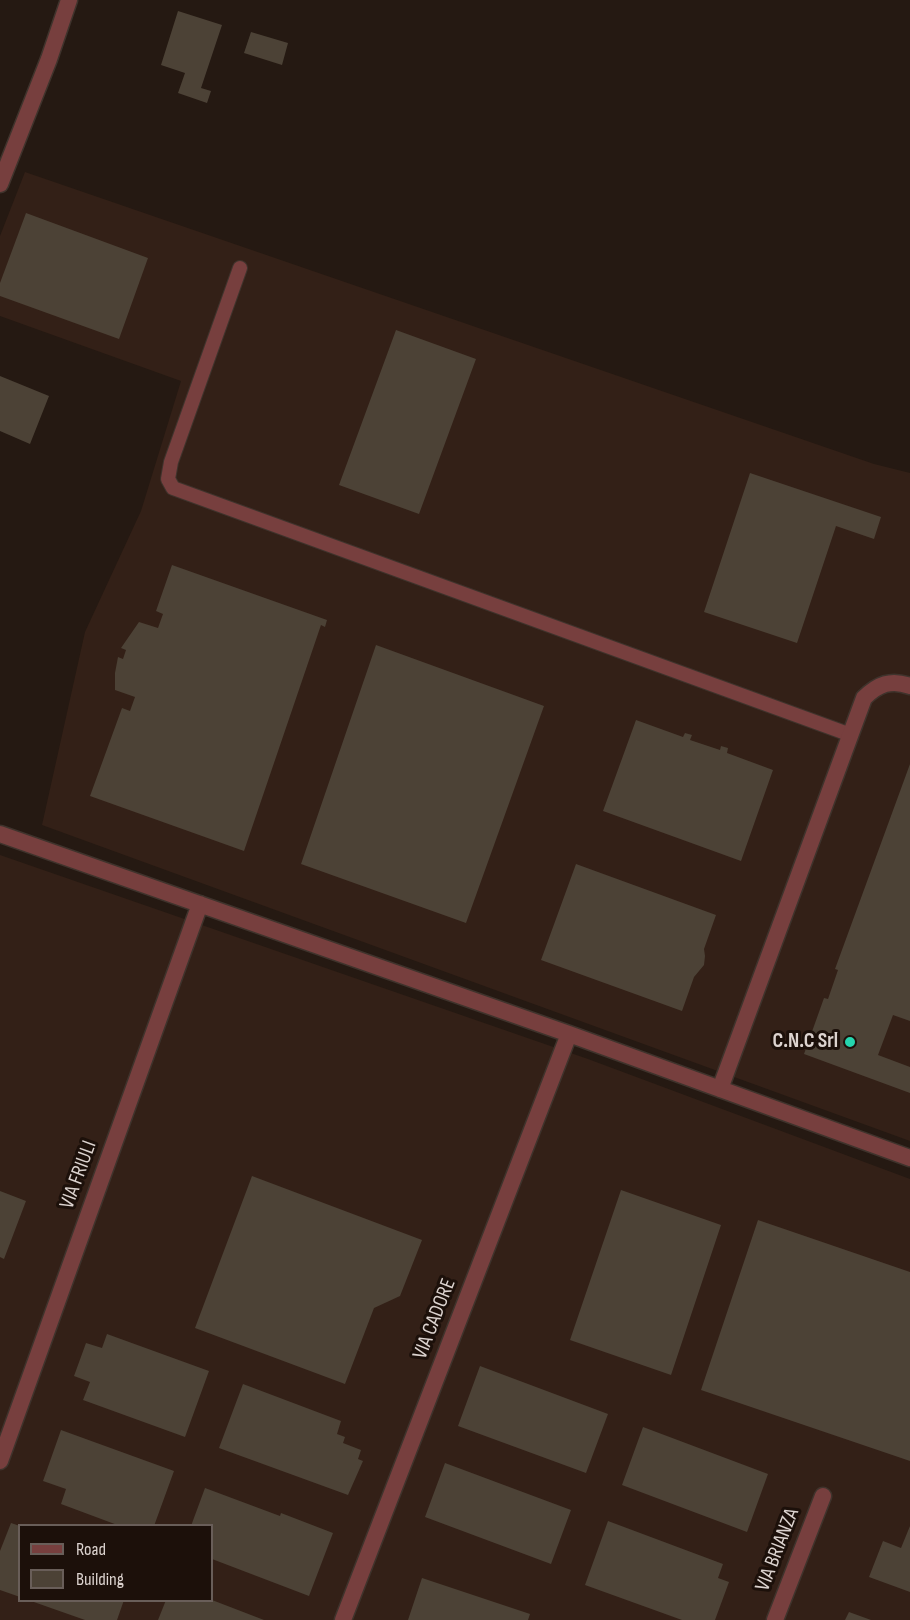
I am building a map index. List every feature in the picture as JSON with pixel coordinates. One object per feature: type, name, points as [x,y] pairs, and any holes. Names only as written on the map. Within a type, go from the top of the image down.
[{"type":"street","points":[[0,184],[49,59],[69,0]]},
{"type":"street","points":[[720,1089],[864,698],[882,684],[893,682],[910,686]]},
{"type":"street","points":[[0,834],[569,1034],[910,1158]]},
{"type":"street","name":"VIA FRIULI","points":[[0,1461],[201,904]]},
{"type":"street","name":"VIA CADORE","points":[[343,1620],[569,1034]]},
{"type":"street","name":"VIA BRIANZA","points":[[775,1620],[823,1496]]},
{"type":"lane","points":[[240,268],[171,462],[168,479],[173,488],[851,735]]},
{"type":"shaded area","points":[[25,172],[874,464],[910,473],[910,1141],[42,825],[85,632],[141,511],[181,381],[0,316],[0,236]]},
{"type":"shaded area","points":[[0,855],[588,1059],[910,1179],[910,1620],[0,1620]]},
{"type":"building","points":[[178,11],[222,25],[201,88],[211,91],[207,103],[178,93],[185,73],[161,65]]},
{"type":"building","points":[[251,32],[288,43],[282,65],[244,53]]},
{"type":"building","points":[[26,213],[148,258],[119,339],[0,296],[0,283]]},
{"type":"building","points":[[396,330],[476,359],[419,514],[339,485]]},
{"type":"building","points":[[0,376],[49,396],[30,444],[0,431]]},
{"type":"building","points":[[750,473],[881,517],[874,539],[836,526],[797,643],[704,612]]},
{"type":"building","points":[[172,565],[327,620],[325,627],[321,625],[244,851],[90,796],[122,708],[130,711],[135,697],[115,690],[118,657],[123,659],[126,650],[121,648],[139,622],[158,628],[163,614],[156,611]]},
{"type":"building","points":[[376,645],[544,706],[466,923],[301,864]]},
{"type":"building","points":[[636,720],[683,737],[685,733],[692,735],[690,740],[720,750],[721,746],[728,748],[727,753],[773,770],[741,861],[603,811]]},
{"type":"building","points":[[910,764],[910,1021],[893,1015],[878,1055],[910,1067],[910,1093],[804,1054],[824,998],[828,999],[838,970],[835,969]]},
{"type":"building","points":[[576,864],[716,915],[704,949],[704,965],[694,977],[682,1011],[541,960]]},
{"type":"building","points":[[252,1176],[422,1240],[400,1296],[374,1308],[345,1384],[195,1328]]},
{"type":"building","points":[[621,1190],[721,1225],[671,1375],[570,1340]]},
{"type":"building","points":[[0,1191],[26,1201],[4,1259],[0,1257]]},
{"type":"building","points":[[758,1220],[910,1272],[910,1461],[701,1390]]},
{"type":"building","points":[[107,1334],[209,1371],[185,1437],[83,1400],[90,1382],[74,1376],[86,1343],[102,1348]]},
{"type":"building","points":[[480,1366],[608,1414],[586,1473],[458,1426]]},
{"type":"building","points":[[243,1384],[341,1421],[337,1434],[345,1437],[343,1443],[361,1450],[358,1459],[363,1461],[348,1495],[219,1448]]},
{"type":"building","points":[[643,1427],[768,1474],[747,1532],[622,1485]]},
{"type":"building","points":[[61,1430],[174,1471],[155,1524],[115,1524],[61,1504],[66,1489],[43,1481]]},
{"type":"building","points":[[445,1463],[571,1510],[551,1564],[425,1517]]},
{"type":"building","points":[[205,1488],[333,1533],[309,1596],[213,1559],[213,1524],[192,1524]]},
{"type":"building","points":[[608,1521],[723,1564],[718,1578],[729,1582],[715,1620],[682,1620],[585,1585]]},
{"type":"building","points":[[11,1523],[18,1525],[18,1596],[0,1590],[0,1551]]},
{"type":"building","points":[[910,1526],[910,1592],[869,1577],[883,1541],[901,1548]]},
{"type":"building","points":[[422,1578],[530,1614],[528,1620],[408,1620]]},
{"type":"building","points":[[213,1600],[264,1620],[158,1620],[165,1602]]},
{"type":"building","points":[[34,1602],[123,1602],[117,1620],[85,1620]]},
{"type":"building","points":[[849,1612],[871,1620],[845,1620]]},
{"type":"place","name":"C.N.C Srl","points":[[850,1042]]}]
